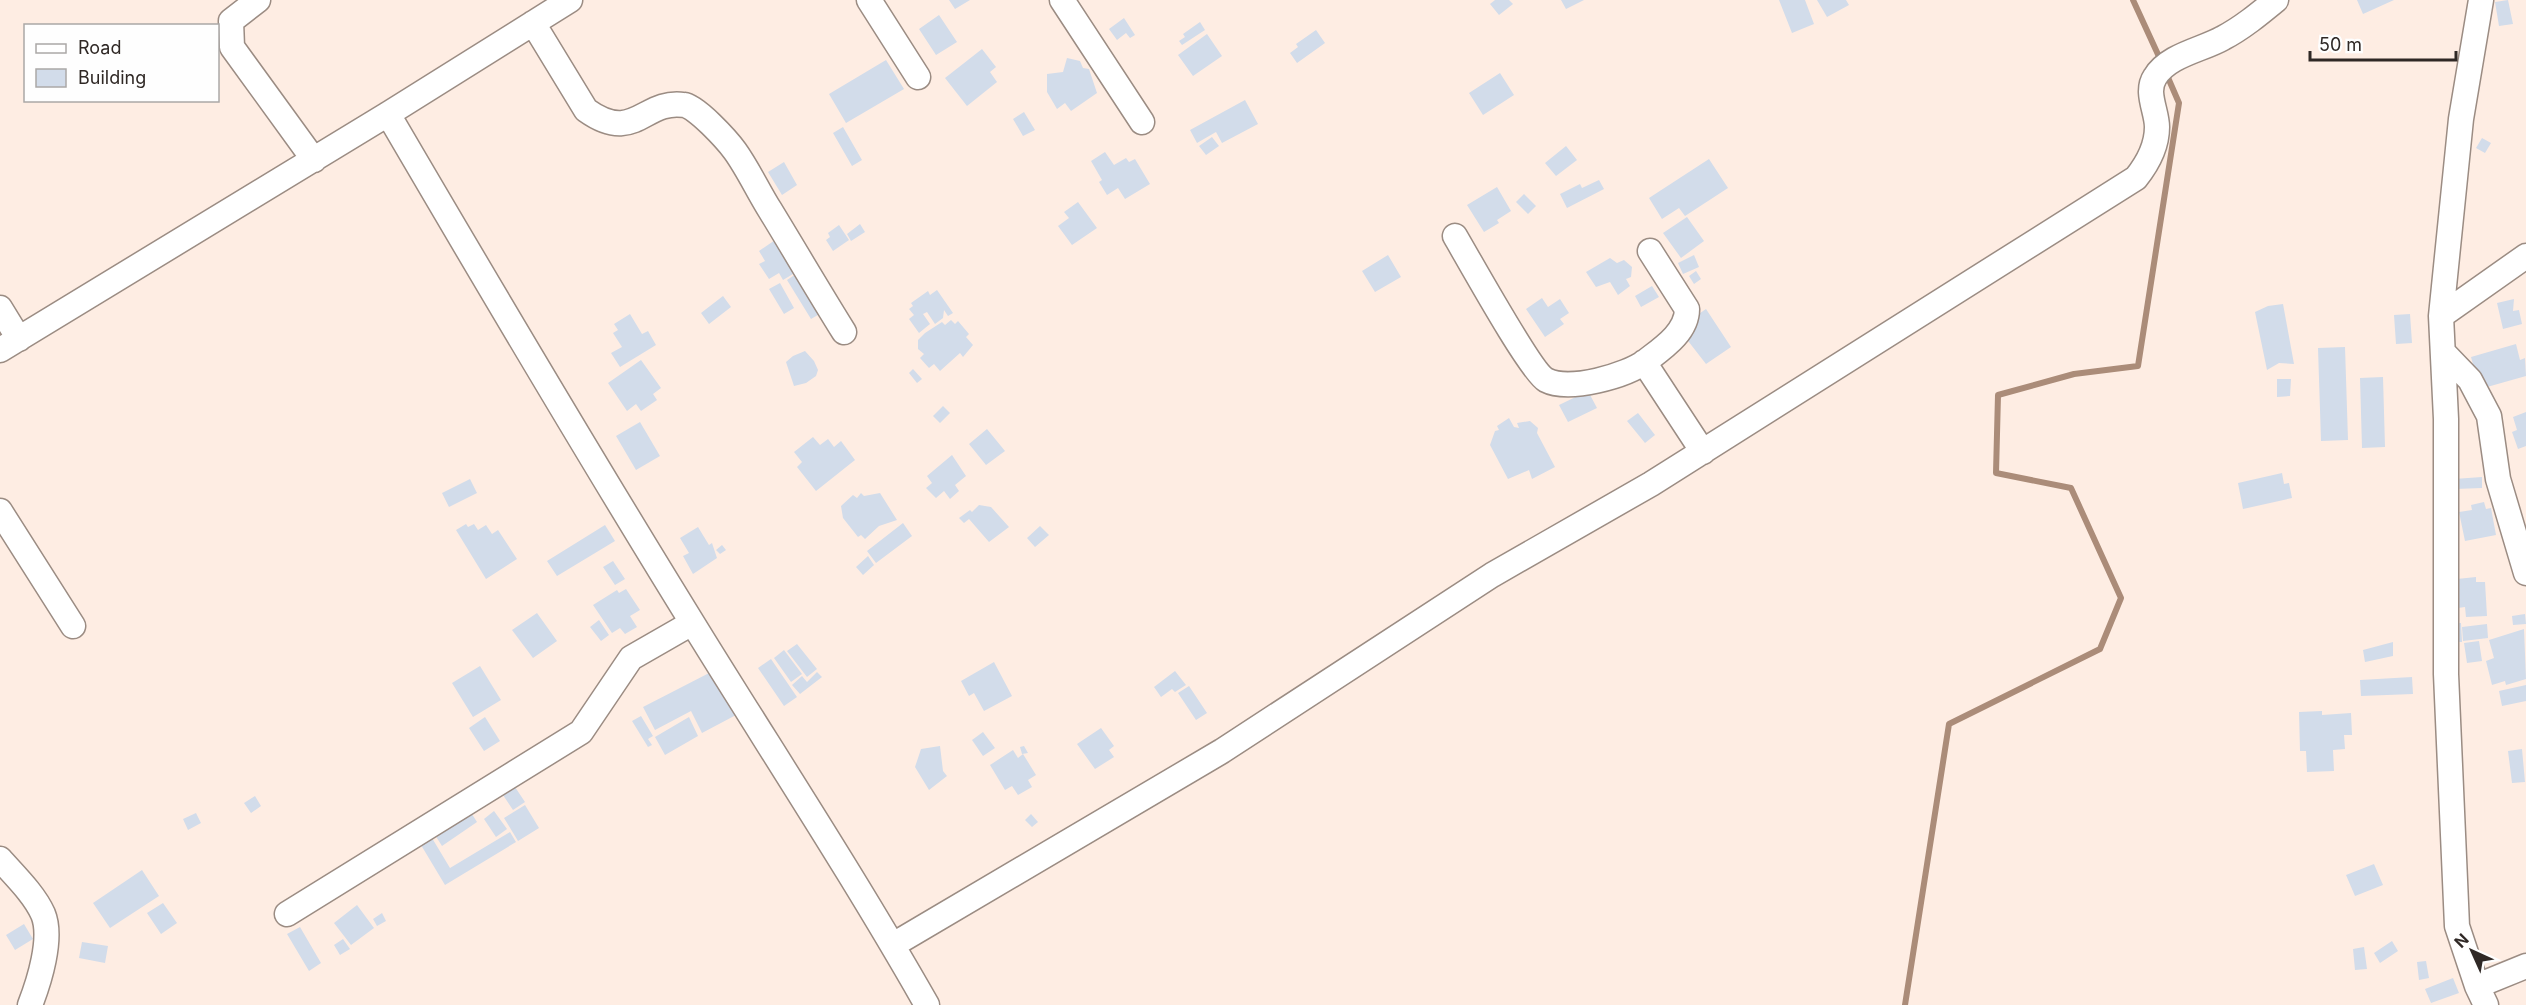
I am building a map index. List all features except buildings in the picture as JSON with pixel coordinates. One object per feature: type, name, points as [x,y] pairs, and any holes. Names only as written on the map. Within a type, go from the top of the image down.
[{"type":"street","points":[[258,0],[231,21],[232,47],[314,160]]},
{"type":"street","points":[[0,308],[10,345],[314,160],[570,0]]},
{"type":"street","points":[[869,0],[918,77]]},
{"type":"street","points":[[1062,0],[1142,122]]},
{"type":"street","points":[[893,945],[1222,751],[1492,575],[1702,452],[2136,178],[2150,161],[2157,127],[2151,89],[2155,76],[2177,59],[2222,39],[2246,25],[2276,0]]},
{"type":"street","points":[[2481,0],[2461,119],[2441,316],[2446,419],[2446,674],[2457,926],[2481,995],[2526,966]]},
{"type":"street","points":[[533,23],[586,110],[599,119],[611,124],[628,123],[671,105],[687,105],[705,119],[734,150],[844,332]]},
{"type":"street","points":[[388,114],[547,386],[893,945],[927,1005]]},
{"type":"street","points":[[1455,236],[1516,339],[1544,379],[1563,386],[1590,381],[1644,362],[1681,331],[1687,318],[1687,309],[1650,251]]},
{"type":"street","points":[[2441,316],[2526,256]]},
{"type":"street","points":[[2443,352],[2470,380],[2489,416],[2498,479],[2526,573]]},
{"type":"street","points":[[1644,362],[1702,452]]},
{"type":"street","points":[[0,511],[73,626]]},
{"type":"street","points":[[287,914],[581,732],[631,658],[692,623]]},
{"type":"street","points":[[0,859],[31,895],[44,916],[46,949],[30,1005]]},
{"type":"waterway","points":[[2133,0],[2161,61]]},
{"type":"waterway","points":[[1905,1005],[1949,724],[2100,649],[2121,598],[2071,488],[1996,473],[1998,395],[2074,374],[2138,366],[2179,103],[2166,73]]}]
